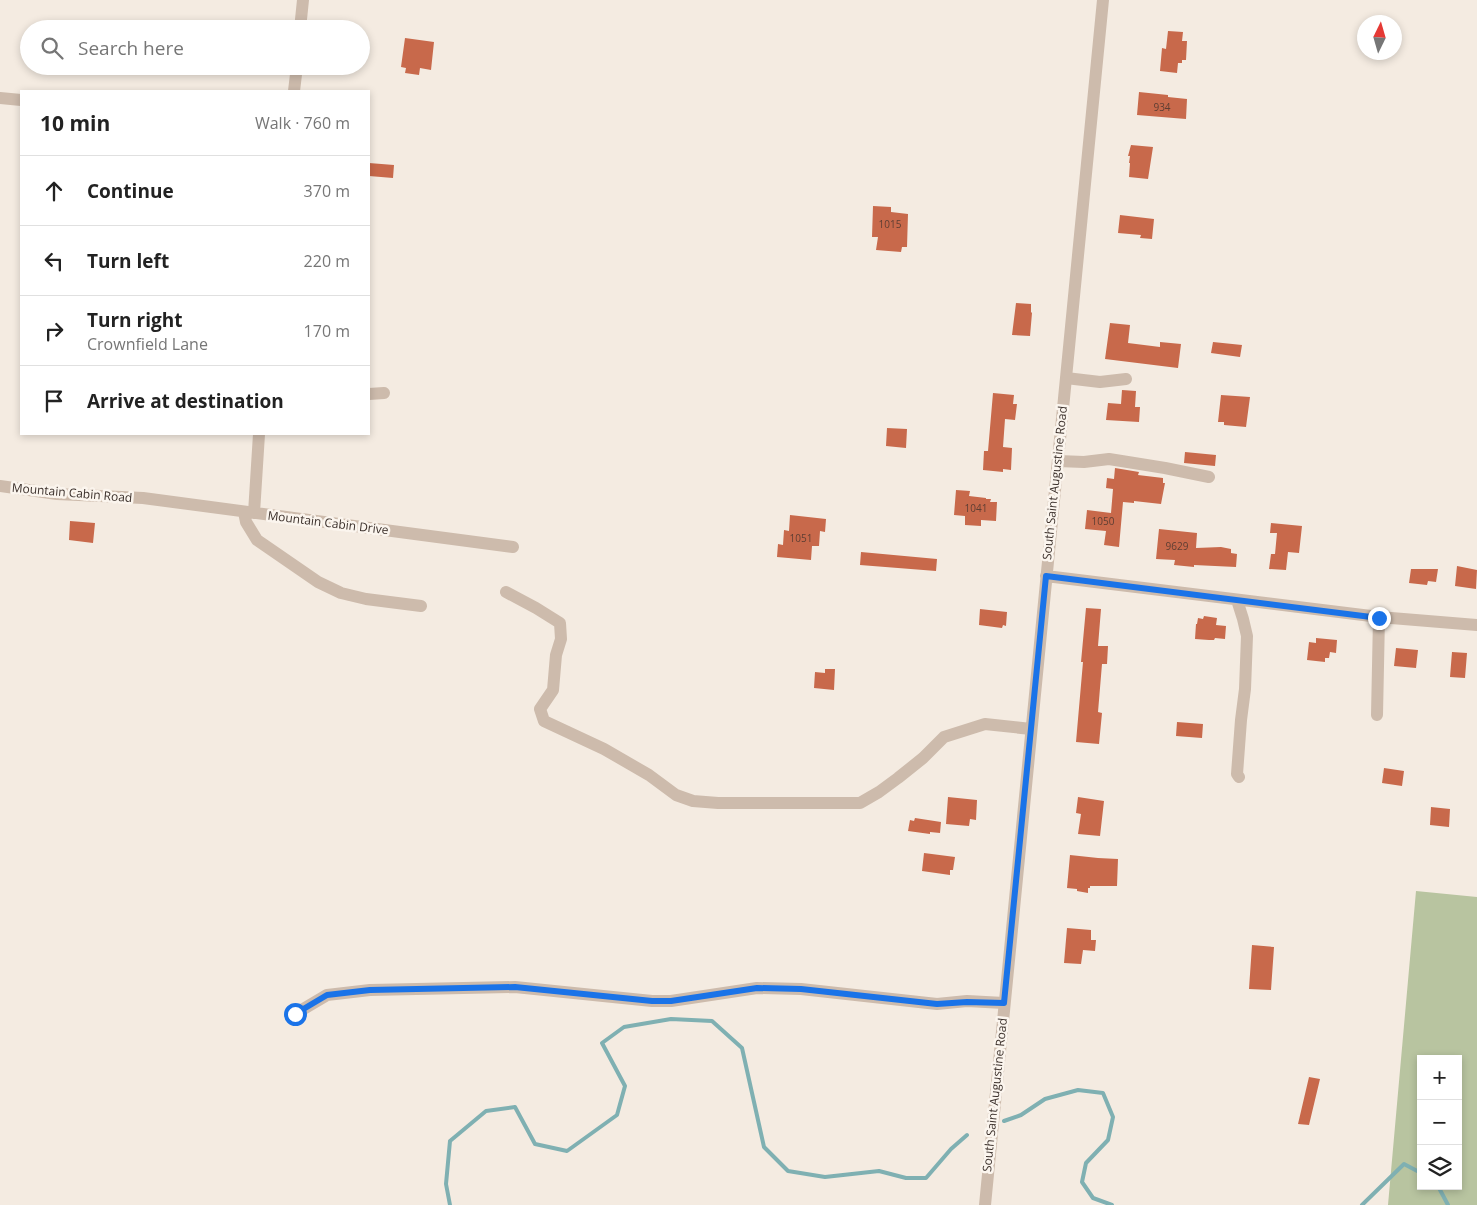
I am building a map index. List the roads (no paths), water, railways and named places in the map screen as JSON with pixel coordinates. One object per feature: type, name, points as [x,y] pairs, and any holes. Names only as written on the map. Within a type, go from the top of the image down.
[{"type":"street","points":[[301,20],[303,0]]},
{"type":"street","name":"South Saint Augustine Road","points":[[984,1205],[1103,0]]},
{"type":"street","points":[[294,90],[295,75]]},
{"type":"street","points":[[0,98],[20,100]]},
{"type":"street","points":[[1066,378],[1100,382],[1126,379]]},
{"type":"street","points":[[370,394],[384,393]]},
{"type":"street","points":[[259,435],[249,513],[246,522],[257,540],[318,582],[341,593],[366,599],[421,606]]},
{"type":"street","points":[[1058,461],[1084,462],[1109,459],[1209,477]]},
{"type":"street","name":"Mountain Cabin Road","points":[[0,486],[57,494],[144,498]]},
{"type":"street","name":"Mountain Cabin Drive","points":[[144,498],[513,547]]},
{"type":"street","points":[[1046,576],[1379,618],[1477,625]]},
{"type":"street","points":[[506,592],[560,623],[561,638],[556,655],[553,690],[540,709],[544,721],[604,749],[649,775],[676,795],[693,801],[718,803],[860,804],[898,778],[944,737],[985,724],[1031,729]]},
{"type":"street","points":[[1237,600],[1247,636],[1245,689],[1237,774],[1239,777]]},
{"type":"street","points":[[1377,715],[1379,618]]},
{"type":"street","points":[[295,1014],[327,995],[370,990],[505,987],[652,1001],[671,1001],[757,988],[801,989],[937,1004],[967,1002],[1004,1003]]},
{"type":"waterway","points":[[450,1205],[446,1184],[450,1141],[486,1111],[515,1107],[535,1144],[567,1151],[617,1115],[625,1086],[602,1043],[624,1027],[671,1019],[712,1021],[742,1048],[764,1147],[788,1171],[825,1177],[879,1171],[906,1178],[926,1178],[951,1149],[967,1135]]},
{"type":"waterway","points":[[1004,1121],[1021,1115],[1045,1099],[1078,1090],[1103,1093],[1113,1117],[1108,1140],[1086,1163],[1082,1182],[1093,1198],[1112,1205]]},
{"type":"waterway","points":[[1362,1205],[1404,1164],[1417,1171]]},
{"type":"waterway","points":[[1440,1190],[1448,1205]]}]
